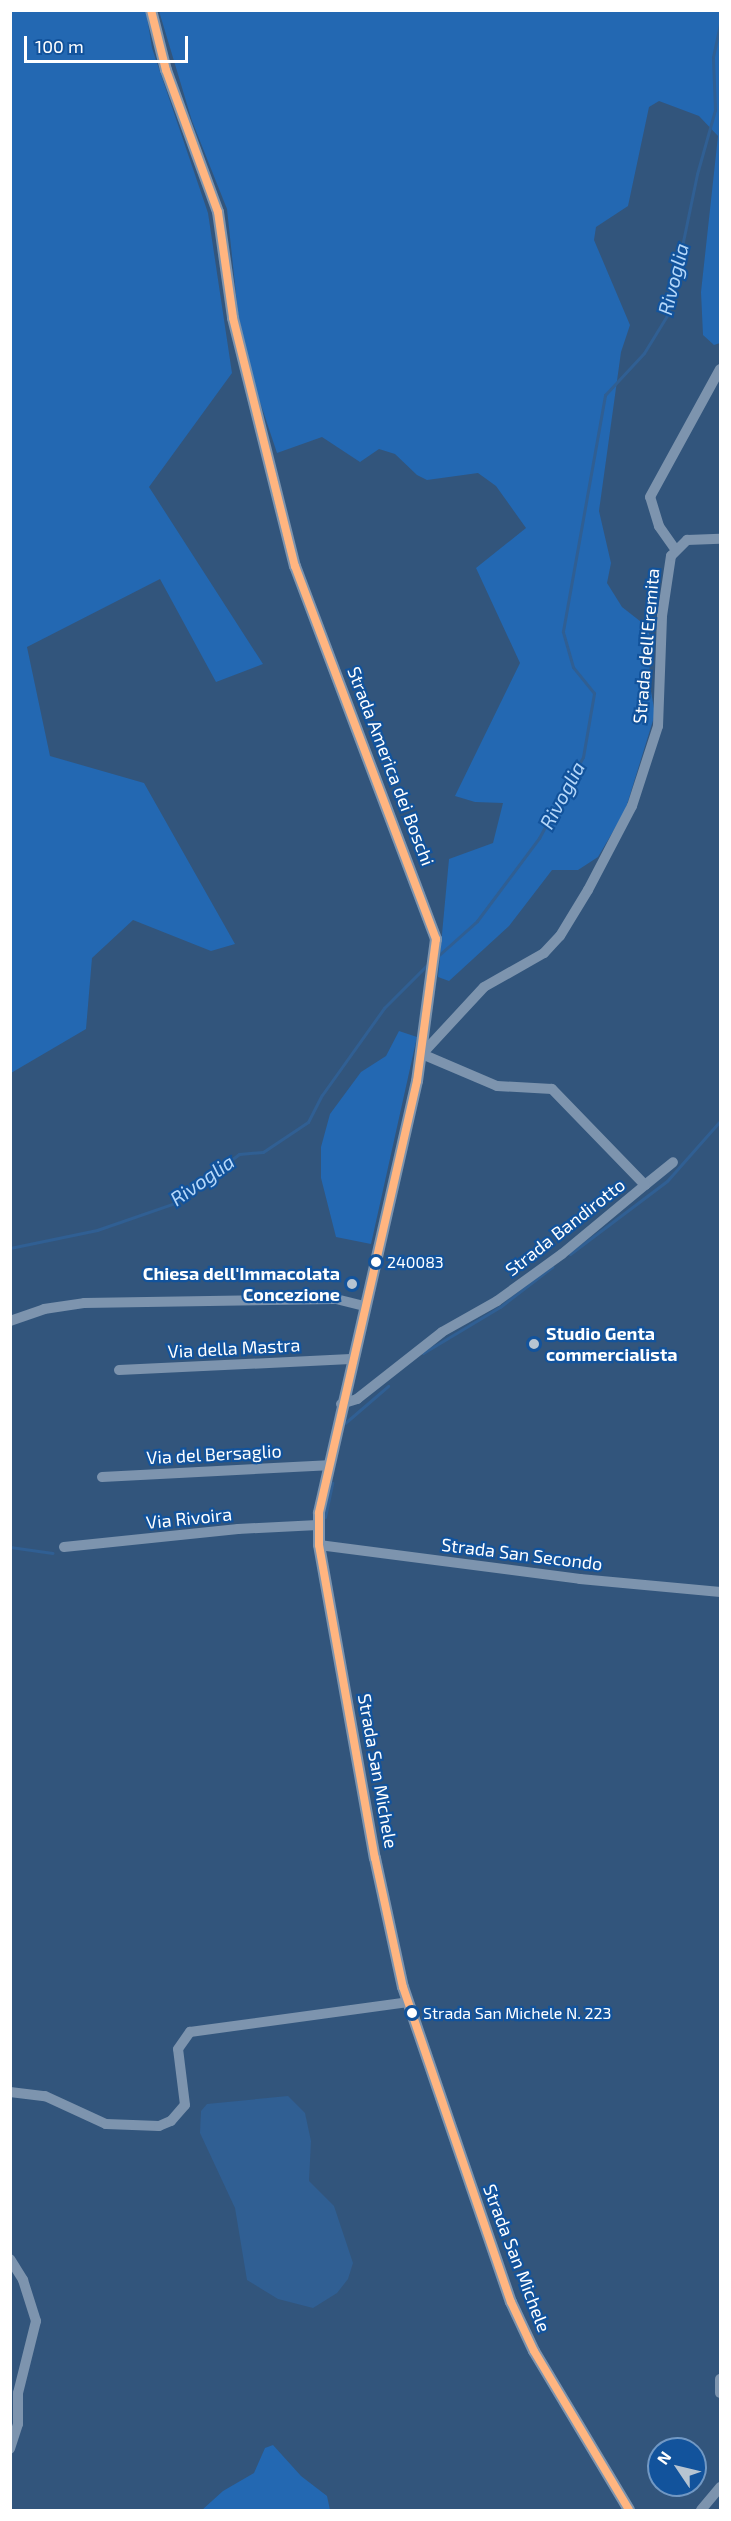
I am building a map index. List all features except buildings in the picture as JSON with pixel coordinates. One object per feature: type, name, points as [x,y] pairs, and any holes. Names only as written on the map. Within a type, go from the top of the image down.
[{"type":"street","name":"Strada America dei Boschi","points":[[151,10],[166,70],[218,212],[233,318],[295,566],[423,897],[435,948],[422,1054],[328,1465],[318,1525],[320,1545]]},
{"type":"street","name":"Strada dell'Eremita","points":[[675,549],[659,526],[650,497],[720,369]]},
{"type":"street","name":"Strada dell'Eremita","points":[[422,1054],[484,987],[544,953],[560,936],[610,850],[632,806],[658,726],[662,616],[675,549],[687,540],[720,539]]},
{"type":"street","name":"Strada Bandirotto","points":[[341,1404],[357,1399],[442,1332],[497,1301],[552,1261],[645,1185],[552,1089],[497,1086],[422,1054]]},
{"type":"street","points":[[645,1185],[673,1162]]},
{"type":"street","points":[[10,1321],[44,1309],[84,1303],[336,1299],[364,1306]]},
{"type":"street","name":"Via della Mastra","points":[[119,1370],[351,1359]]},
{"type":"street","name":"Via del Bersaglio","points":[[102,1477],[328,1465]]},
{"type":"street","name":"Via Rivoira","points":[[64,1547],[238,1529],[318,1525]]},
{"type":"street","name":"Strada San Secondo","points":[[320,1545],[720,1592]]},
{"type":"street","name":"Strada San Michele","points":[[320,1545],[375,1858],[408,2002],[511,2302],[534,2351],[629,2511]]},
{"type":"street","points":[[10,2092],[45,2096],[106,2124],[148,2127],[175,2118],[187,2100],[178,2049],[190,2032],[408,2002]]},
{"type":"street","points":[[10,2259],[23,2280],[36,2321],[18,2393],[18,2424],[10,2449]]},
{"type":"street","points":[[720,2379],[720,2393]]},
{"type":"street","points":[[701,2511],[720,2487]]},
{"type":"shaded area","points":[[10,11],[146,11],[152,48],[208,213],[232,373],[149,487],[263,664],[216,682],[160,579],[27,647],[50,756],[144,783],[235,944],[211,951],[133,920],[92,958],[86,1029],[11,1073]]},
{"type":"shaded area","points":[[159,11],[720,11],[720,343],[714,345],[703,335],[701,292],[718,136],[699,116],[659,101],[649,107],[628,206],[596,227],[594,240],[630,325],[621,352],[599,511],[611,563],[607,583],[622,607],[645,625],[651,638],[649,680],[655,714],[625,811],[598,857],[578,870],[552,870],[509,926],[449,981],[438,977],[449,859],[493,843],[503,803],[475,802],[455,796],[520,663],[476,568],[526,528],[496,486],[478,473],[427,480],[417,475],[395,454],[379,449],[360,462],[322,437],[277,453],[253,381],[238,313],[227,209],[192,121]]},
{"type":"shaded area","points":[[399,1031],[417,1037],[371,1244],[336,1237],[321,1178],[321,1147],[330,1114],[361,1072],[386,1056]]},
{"type":"shaded area","points":[[288,2096],[305,2113],[311,2141],[309,2181],[334,2206],[353,2263],[348,2279],[337,2293],[313,2308],[278,2299],[247,2280],[235,2208],[200,2133],[201,2111],[207,2104]]},
{"type":"shaded area","points":[[273,2445],[301,2476],[327,2496],[330,2510],[202,2510],[223,2491],[254,2473],[265,2448]]},
{"type":"waterway","name":"Rivoglia","points":[[439,955],[477,921],[539,838],[583,757],[594,693],[573,667],[563,631],[605,395],[644,353],[668,314],[697,174],[715,110],[713,57],[720,25]]},
{"type":"waterway","name":"Rivoglia","points":[[10,1248],[97,1230],[175,1203],[239,1154],[263,1152],[308,1122],[322,1095],[384,1008],[427,965]]},
{"type":"waterway","points":[[570,1254],[667,1181],[720,1121]]},
{"type":"waterway","points":[[423,1353],[500,1307],[552,1267]]},
{"type":"waterway","points":[[345,1423],[388,1386]]},
{"type":"waterway","points":[[325,1517],[332,1483]]},
{"type":"waterway","points":[[10,1547],[53,1553]]},
{"type":"transit line","points":[[151,10],[166,70],[218,212],[233,318],[295,566],[436,939],[417,1081],[319,1513],[319,1545],[375,1858],[403,1987],[511,2302],[534,2351],[629,2510]]},
{"type":"place","name":"240083","points":[[376,1262]]},
{"type":"place","name":"Chiesa dell′Immacolata Concezione","points":[[352,1284]]},
{"type":"place","name":"Studio Genta commercialista","points":[[534,1344]]},
{"type":"place","name":"Strada San Michele N. 223","points":[[412,2013]]}]
